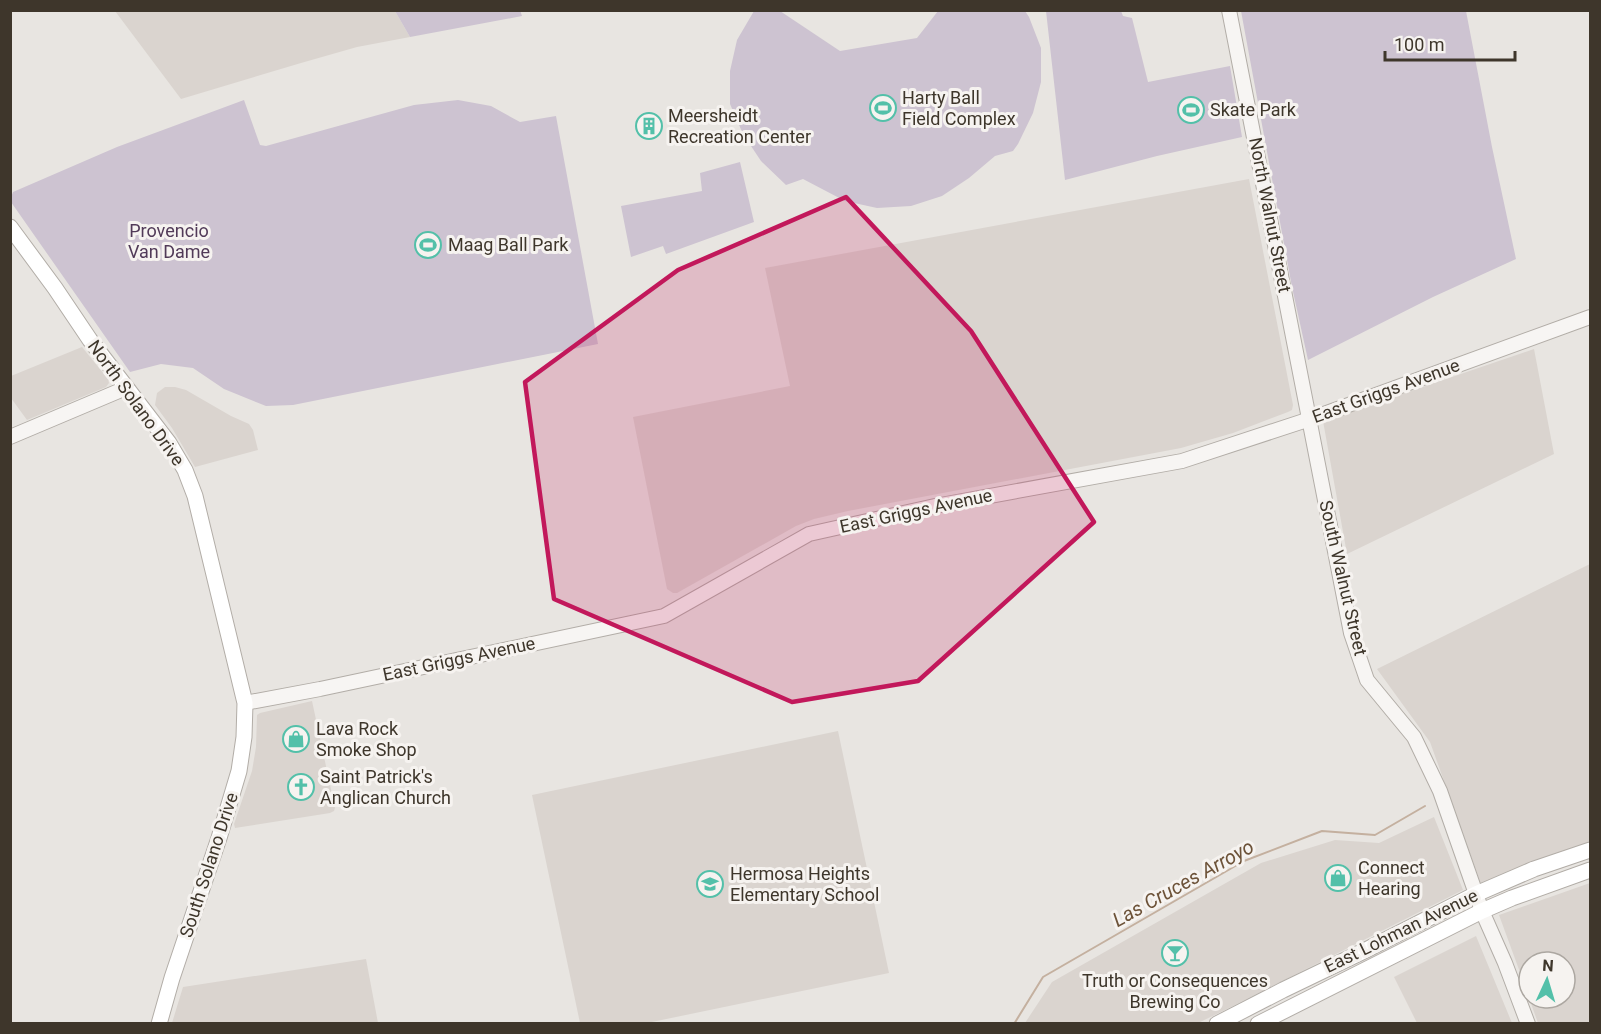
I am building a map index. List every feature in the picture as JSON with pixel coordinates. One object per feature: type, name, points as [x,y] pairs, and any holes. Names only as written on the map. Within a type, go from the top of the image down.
[{"type":"main road","name":"North Solano Drive","points":[[10,227],[37,262],[90,340],[169,443],[184,470],[195,496],[245,703]]},
{"type":"main road","name":"South Solano Drive","points":[[159,1023],[239,771],[244,737],[245,703]]},
{"type":"main road","name":"East Lohman Avenue","points":[[1217,1023],[1476,894],[1534,869],[1585,852]]},
{"type":"main road","points":[[1585,852],[1589,870]]},
{"type":"main road","name":"East Lohman Avenue","points":[[1258,1023],[1482,911],[1589,870]]},
{"type":"street","name":"North Walnut Street","points":[[1229,10],[1310,419]]},
{"type":"street","name":"East Griggs Avenue","points":[[245,703],[664,616],[809,534],[936,506],[1182,461],[1310,419],[1590,317]]},
{"type":"street","points":[[10,437],[126,388]]},
{"type":"street","name":"South Walnut Street","points":[[1310,419],[1349,622],[1367,680],[1414,737],[1440,791],[1482,911],[1528,1023]]},
{"type":"highlighted area","points":[[846,197],[971,331],[1094,522],[918,681],[792,702],[554,599],[525,382],[678,270]]},
{"type":"shaded area","points":[[115,11],[395,11],[410,37],[357,47],[181,99]]},
{"type":"shaded area","points":[[1249,179],[1293,405],[1292,410],[1233,433],[1181,448],[814,519],[796,526],[677,593],[667,589],[633,417],[790,386],[765,268]]},
{"type":"shaded area","points":[[82,347],[108,379],[109,383],[106,387],[27,420],[11,398],[11,376]]},
{"type":"shaded area","points":[[1534,349],[1554,454],[1347,554],[1323,421]]},
{"type":"shaded area","points":[[165,387],[186,390],[249,424],[253,430],[258,450],[195,467],[172,428],[155,405],[157,393]]},
{"type":"shaded area","points":[[1590,564],[1590,845],[1481,884],[1430,742],[1377,669]]},
{"type":"shaded area","points":[[312,701],[334,811],[235,828],[234,824],[252,771],[256,747],[257,715]]},
{"type":"shaded area","name":"Hermosa Heights Elementary School","points":[[838,731],[889,973],[647,1023],[580,1023],[532,795]]},
{"type":"shaded area","points":[[1434,817],[1463,890],[1223,1011],[1198,1023],[1025,1023],[1052,982],[1261,863],[1335,840],[1379,843]]},
{"type":"shaded area","points":[[1590,883],[1590,1023],[1538,1023],[1533,1010],[1577,1010],[1577,950],[1517,950],[1517,964],[1499,915]]},
{"type":"shaded area","points":[[1476,936],[1512,1023],[1417,1023],[1394,977]]},
{"type":"shaded area","points":[[366,959],[378,1023],[172,1023],[183,987]]},
{"type":"green space","points":[[520,10],[522,16],[410,37],[395,11]]},
{"type":"green space","name":"Harty Ball Field Complex","points":[[754,11],[780,11],[840,51],[917,38],[938,11],[1025,11],[1041,48],[1041,82],[1033,113],[1013,151],[995,156],[969,178],[942,196],[911,206],[877,208],[845,201],[803,179],[786,185],[761,161],[743,134],[730,104],[730,71],[737,40]]},
{"type":"green space","points":[[1046,11],[1121,11],[1123,16],[1132,18],[1148,82],[1230,66],[1242,137],[1065,180]]},
{"type":"green space","points":[[1241,11],[1466,11],[1516,259],[1433,297],[1308,360],[1292,287]]},
{"type":"green space","name":"Provencio Van Dame","points":[[244,100],[260,145],[266,146],[414,105],[458,100],[491,106],[520,122],[556,116],[598,344],[293,405],[266,406],[224,389],[193,368],[161,364],[130,372],[11,202],[13,192],[117,147]]},
{"type":"green space","points":[[740,162],[754,222],[666,254],[663,246],[631,257],[621,206],[702,191],[700,173]]},
{"type":"waterway","name":"Las Cruces Arroyo","points":[[1014,1024],[1043,977],[1244,861],[1322,831],[1375,835],[1425,806]]},
{"type":"place","name":"Harty Ball Field Complex","points":[[883,108]]},
{"type":"place","name":"Skate Park","points":[[1191,110]]},
{"type":"place","name":"Meersheidt Recreation Center","points":[[649,126]]},
{"type":"place","name":"Maag Ball Park","points":[[428,245]]},
{"type":"place","name":"Lava Rock Smoke Shop","points":[[296,739]]},
{"type":"place","name":"Saint Patrick's Anglican Church","points":[[301,787]]},
{"type":"place","name":"Connect Hearing","points":[[1338,878]]},
{"type":"place","name":"Hermosa Heights Elementary School","points":[[710,884]]},
{"type":"place","name":"Truth or Consequences Brewing Co","points":[[1175,953]]}]
